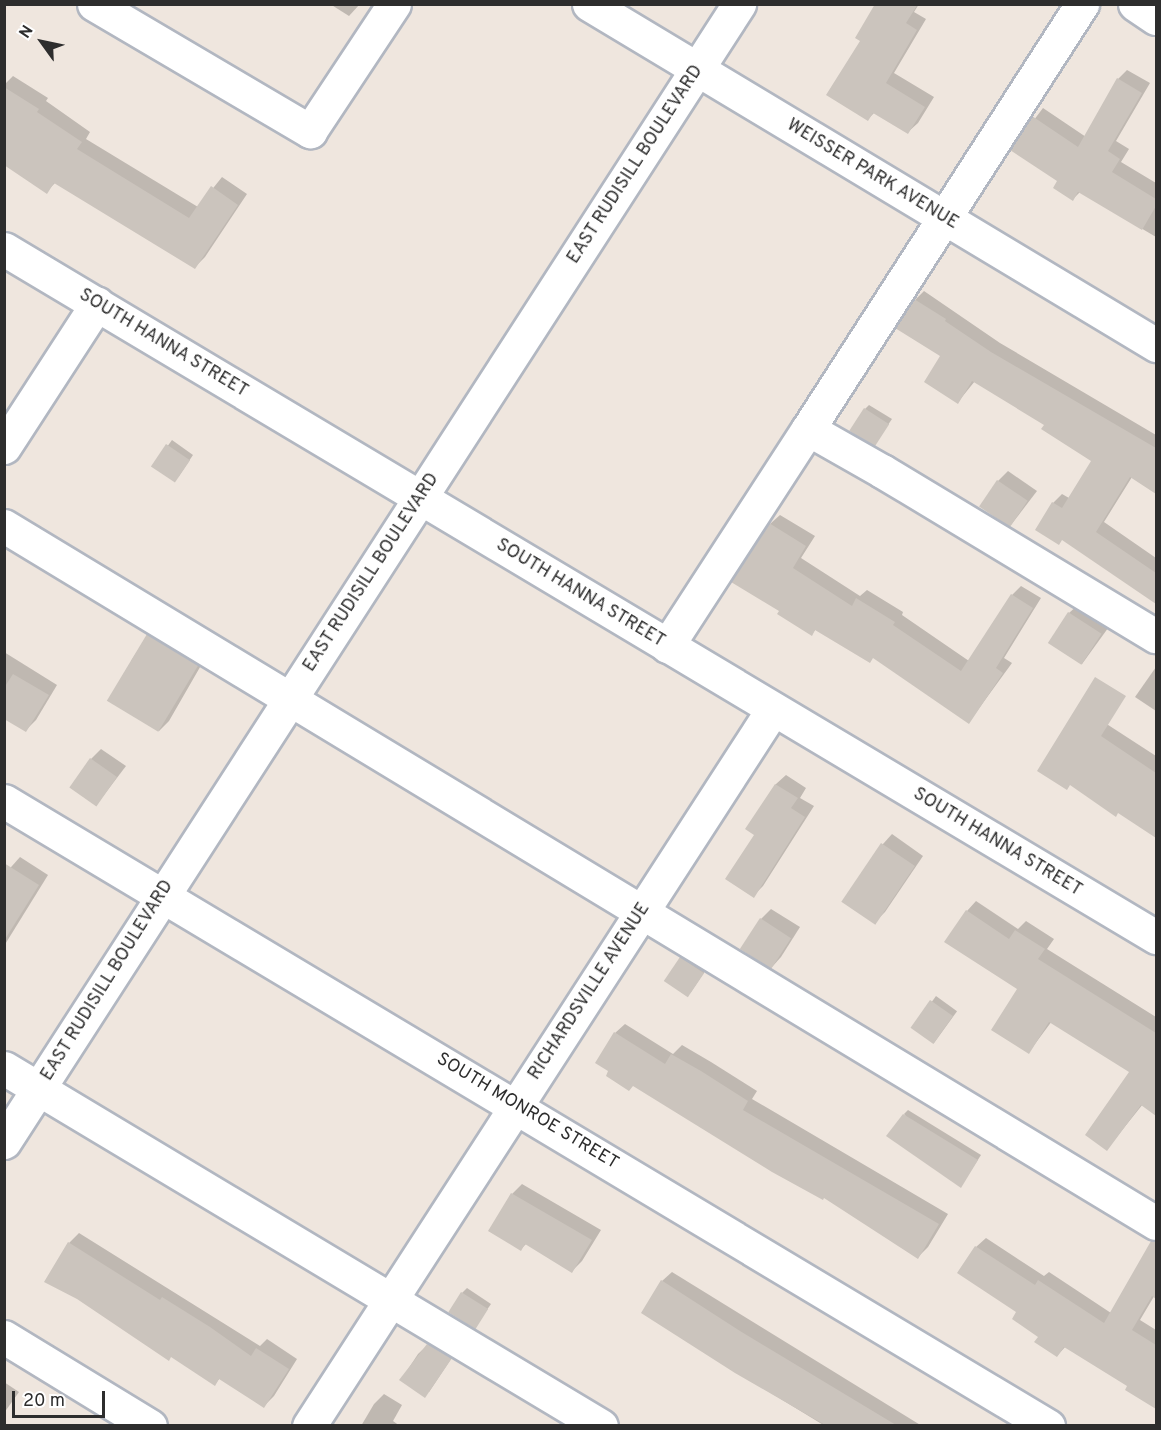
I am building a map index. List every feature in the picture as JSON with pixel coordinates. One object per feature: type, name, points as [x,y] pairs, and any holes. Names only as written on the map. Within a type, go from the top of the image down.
[{"type":"street","points":[[94,4],[310,131],[394,4]]},
{"type":"street","name":"WEISSER PARK AVENUE","points":[[589,4],[1156,345]]},
{"type":"street","name":"EAST RUDISILL BOULEVARD","points":[[4,1142],[739,4]]},
{"type":"street","points":[[667,646],[1082,4]]},
{"type":"street","points":[[1134,4],[1156,18]]},
{"type":"street","name":"SOUTH HANNA STREET","points":[[4,249],[1156,937]]},
{"type":"street","points":[[4,447],[97,304]]},
{"type":"street","points":[[808,429],[1156,636]]},
{"type":"street","points":[[4,526],[1156,1222]]},
{"type":"street","name":"RICHARDSVILLE AVENUE","points":[[309,1425],[773,709]]},
{"type":"street","name":"SOUTH MONROE STREET","points":[[4,801],[1048,1425]]},
{"type":"street","points":[[4,1068],[601,1425]]},
{"type":"street","points":[[4,1337],[150,1425]]},
{"type":"building","points":[[875,4],[918,4],[906,23],[917,30],[886,83],[925,107],[908,134],[873,113],[868,121],[826,95],[860,41],[855,38]]},
{"type":"building","points":[[1117,78],[1142,93],[1108,151],[1120,159],[1112,172],[1156,199],[1156,206],[1142,230],[1078,192],[1073,201],[1053,188],[1057,181],[1010,150],[1032,116],[1078,147]]},
{"type":"building","points":[[4,87],[39,109],[37,112],[82,142],[77,149],[189,218],[211,186],[238,205],[195,269],[54,183],[47,194],[4,165]]},
{"type":"building","points":[[914,299],[991,352],[1156,448],[1156,494],[1130,477],[1096,532],[1156,573],[1156,604],[1062,540],[1059,545],[1035,530],[1052,502],[1062,508],[1091,461],[1041,429],[1044,425],[972,381],[958,404],[924,382],[940,356],[895,328]]},
{"type":"building","points":[[864,408],[889,424],[874,447],[849,431]]},
{"type":"building","points":[[166,444],[190,460],[175,483],[151,466]]},
{"type":"building","points":[[997,480],[1028,501],[1010,527],[979,507]]},
{"type":"building","points":[[769,523],[806,546],[793,568],[852,606],[856,598],[895,622],[893,625],[961,671],[1011,594],[1033,608],[996,668],[1003,673],[969,724],[873,658],[870,663],[815,630],[812,636],[777,614],[779,611],[731,582]]},
{"type":"building","points":[[1068,612],[1102,634],[1081,665],[1048,643]]},
{"type":"building","points":[[147,634],[198,665],[158,732],[107,701]]},
{"type":"building","points":[[13,674],[49,695],[26,732],[4,719],[4,688]]},
{"type":"building","points":[[1095,677],[1126,696],[1101,736],[1156,773],[1156,838],[1118,813],[1116,817],[1070,785],[1067,790],[1037,771]]},
{"type":"building","points":[[90,758],[117,777],[96,806],[69,787]]},
{"type":"building","points":[[775,784],[798,798],[791,808],[805,817],[754,898],[725,879],[754,835],[745,829]]},
{"type":"building","points":[[881,843],[915,866],[875,925],[841,902]]},
{"type":"building","points":[[4,863],[39,885],[4,941]]},
{"type":"building","points":[[966,910],[1009,939],[1015,930],[1045,949],[1038,959],[1156,1033],[1156,1116],[1141,1105],[1107,1151],[1085,1135],[1129,1072],[1049,1022],[1029,1054],[991,1030],[1017,989],[944,942]]},
{"type":"building","points":[[760,918],[791,938],[771,969],[740,949]]},
{"type":"building","points":[[680,957],[704,973],[688,997],[664,981]]},
{"type":"building","points":[[930,1000],[953,1016],[933,1044],[910,1028]]},
{"type":"building","points":[[614,1032],[665,1064],[671,1054],[701,1071],[748,1101],[743,1110],[939,1224],[918,1259],[824,1198],[823,1200],[772,1172],[633,1086],[629,1091],[606,1076],[608,1071],[595,1063]]},
{"type":"building","points":[[903,1114],[978,1160],[961,1188],[886,1136]]},
{"type":"building","points":[[511,1193],[592,1240],[572,1273],[525,1244],[521,1251],[488,1231]]},
{"type":"building","points":[[1151,1241],[1156,1242],[1156,1299],[1152,1296],[1132,1330],[1156,1345],[1156,1409],[1125,1390],[1127,1386],[1064,1347],[1057,1357],[1034,1342],[1038,1337],[1012,1319],[1016,1312],[957,1273],[975,1246],[1035,1285],[1038,1280],[1104,1323]]},
{"type":"building","points":[[68,1242],[160,1300],[162,1297],[251,1356],[256,1348],[289,1369],[264,1408],[219,1379],[215,1386],[171,1357],[169,1361],[77,1299],[44,1282]]},
{"type":"building","points":[[661,1280],[740,1331],[896,1425],[825,1425],[735,1373],[641,1313]]},
{"type":"building","points":[[461,1292],[488,1309],[475,1329],[448,1312]]},
{"type":"building","points":[[427,1344],[452,1358],[425,1398],[399,1380]]}]
